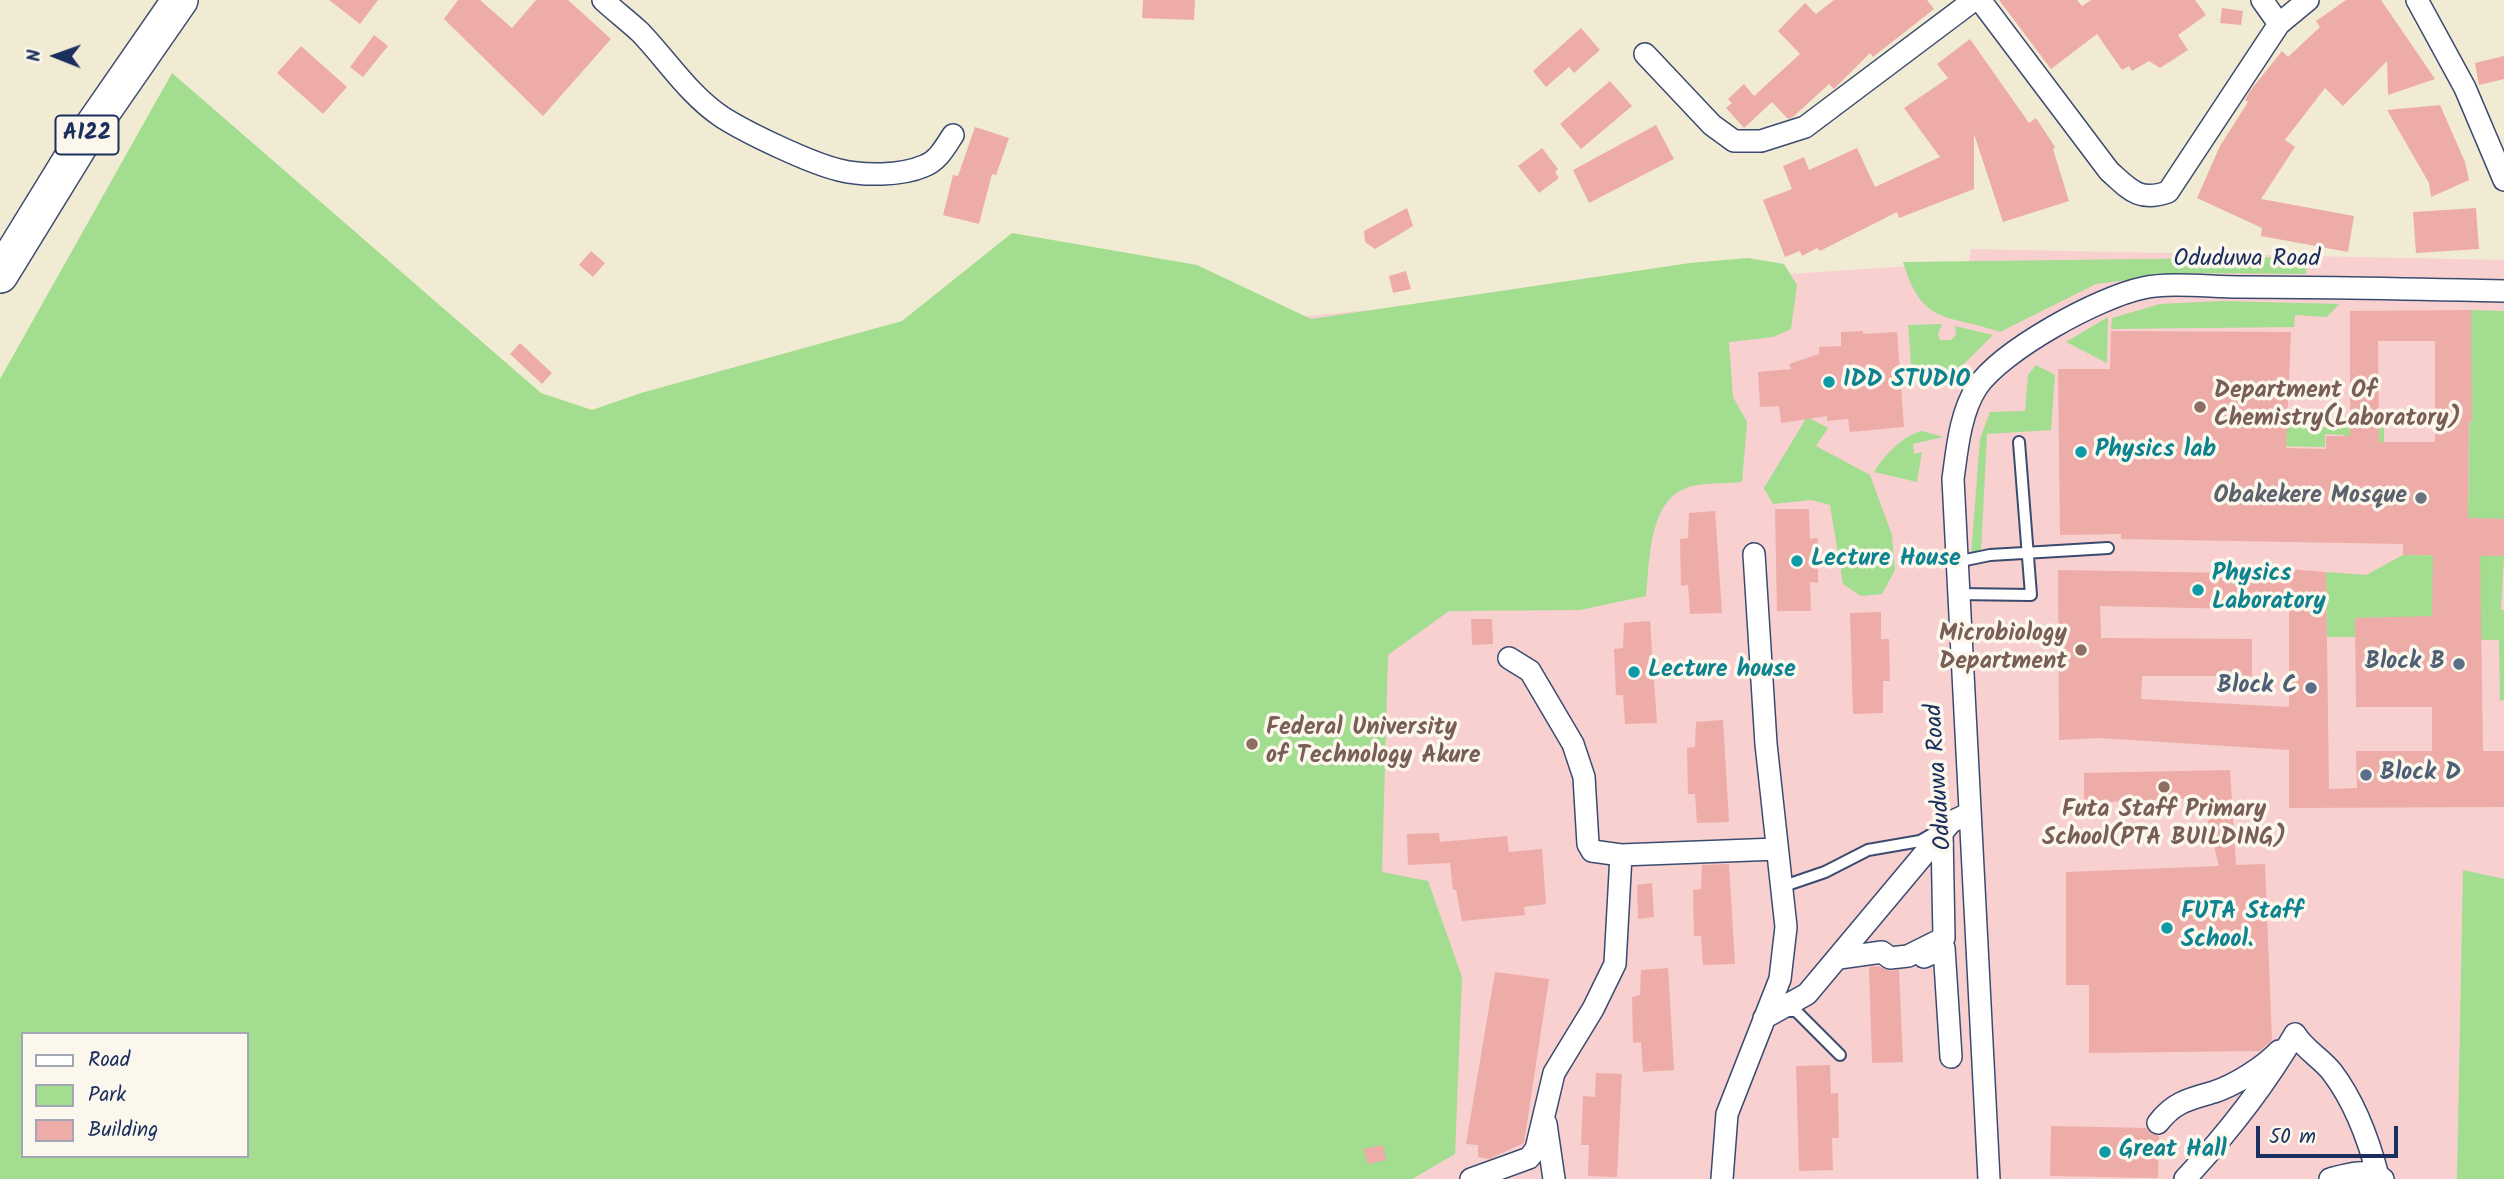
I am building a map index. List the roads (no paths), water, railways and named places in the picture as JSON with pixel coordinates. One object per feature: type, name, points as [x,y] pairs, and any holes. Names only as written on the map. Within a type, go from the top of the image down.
[{"type":"highway","name":"A122","points":[[2,267],[83,140],[180,0]]},
{"type":"street","points":[[603,0],[640,33],[688,86],[721,116],[841,171],[907,171],[926,166],[937,158],[953,135]]},
{"type":"street","points":[[1645,54],[1712,125],[1734,141],[1761,141],[1805,127],[1974,0]]},
{"type":"street","points":[[1980,0],[2109,171],[2133,193],[2152,198],[2168,192],[2279,24],[2308,0]]},
{"type":"street","points":[[2262,0],[2279,24]]},
{"type":"street","points":[[2417,0],[2465,88],[2504,180]]},
{"type":"street","name":"Oduduwa Road","points":[[1989,1179],[1979,942],[1954,823],[1957,594],[1953,479],[1959,432],[1977,387],[2014,352],[2094,306],[2144,287],[2347,287],[2504,292]]},
{"type":"street","points":[[1722,1179],[1727,1114],[1771,1014],[1780,979],[1786,927],[1766,744],[1754,554]]},
{"type":"street","points":[[1509,658],[1530,671],[1573,744],[1584,777],[1588,844],[1592,851],[1621,855],[1777,849]]},
{"type":"street","points":[[1908,956],[1944,938],[1954,823]]},
{"type":"street","points":[[1771,1014],[1807,994],[1954,823]]},
{"type":"street","points":[[1471,1179],[1529,1158],[1538,1141],[1554,1073],[1593,1009],[1615,964],[1621,855]]},
{"type":"street","points":[[1839,958],[1882,952],[1890,958],[1925,957],[1944,948],[1951,1058]]},
{"type":"street","points":[[2158,1123],[2170,1108],[2182,1101],[2228,1086],[2272,1059],[2295,1034]]},
{"type":"street","points":[[2295,1034],[2302,1047],[2329,1069],[2344,1089],[2381,1177]]},
{"type":"street","points":[[2185,1179],[2225,1135],[2267,1080],[2295,1034]]},
{"type":"street","points":[[1544,1112],[1554,1179]]},
{"type":"street","points":[[2330,1179],[2356,1172],[2381,1177]]},
{"type":"lane","points":[[1957,594],[2031,595],[2019,442]]},
{"type":"lane","points":[[1956,562],[1990,555],[2108,548]]},
{"type":"lane","points":[[1781,887],[1825,872],[1868,850],[1920,841],[1954,823]]},
{"type":"lane","points":[[1771,1014],[1796,1011],[1840,1055]]},
{"type":"place","name":"IDD STUDIO","points":[[1829,382]]},
{"type":"place","name":"Department Of Chemistry(Laboratory)","points":[[2200,407]]},
{"type":"place","name":"Physics lab","points":[[2081,452]]},
{"type":"place","name":"Obakekere Mosque","points":[[2421,498]]},
{"type":"place","name":"Lecture House","points":[[1797,561]]},
{"type":"place","name":"Physics Laboratory","points":[[2198,590]]},
{"type":"place","name":"Microbiology Department","points":[[2081,650]]},
{"type":"place","name":"Block B","points":[[2459,664]]},
{"type":"place","name":"Lecture house","points":[[1634,672]]},
{"type":"place","name":"Block C","points":[[2311,688]]},
{"type":"place","name":"Federal University of Technology Akure","points":[[1252,744]]},
{"type":"place","name":"Block D","points":[[2366,775]]},
{"type":"place","name":"Futa Staff Primary School(PTA BUILDING)","points":[[2164,787]]},
{"type":"place","name":"FUTA Staff School.","points":[[2167,928]]},
{"type":"place","name":"Great Hall","points":[[2105,1152]]}]
